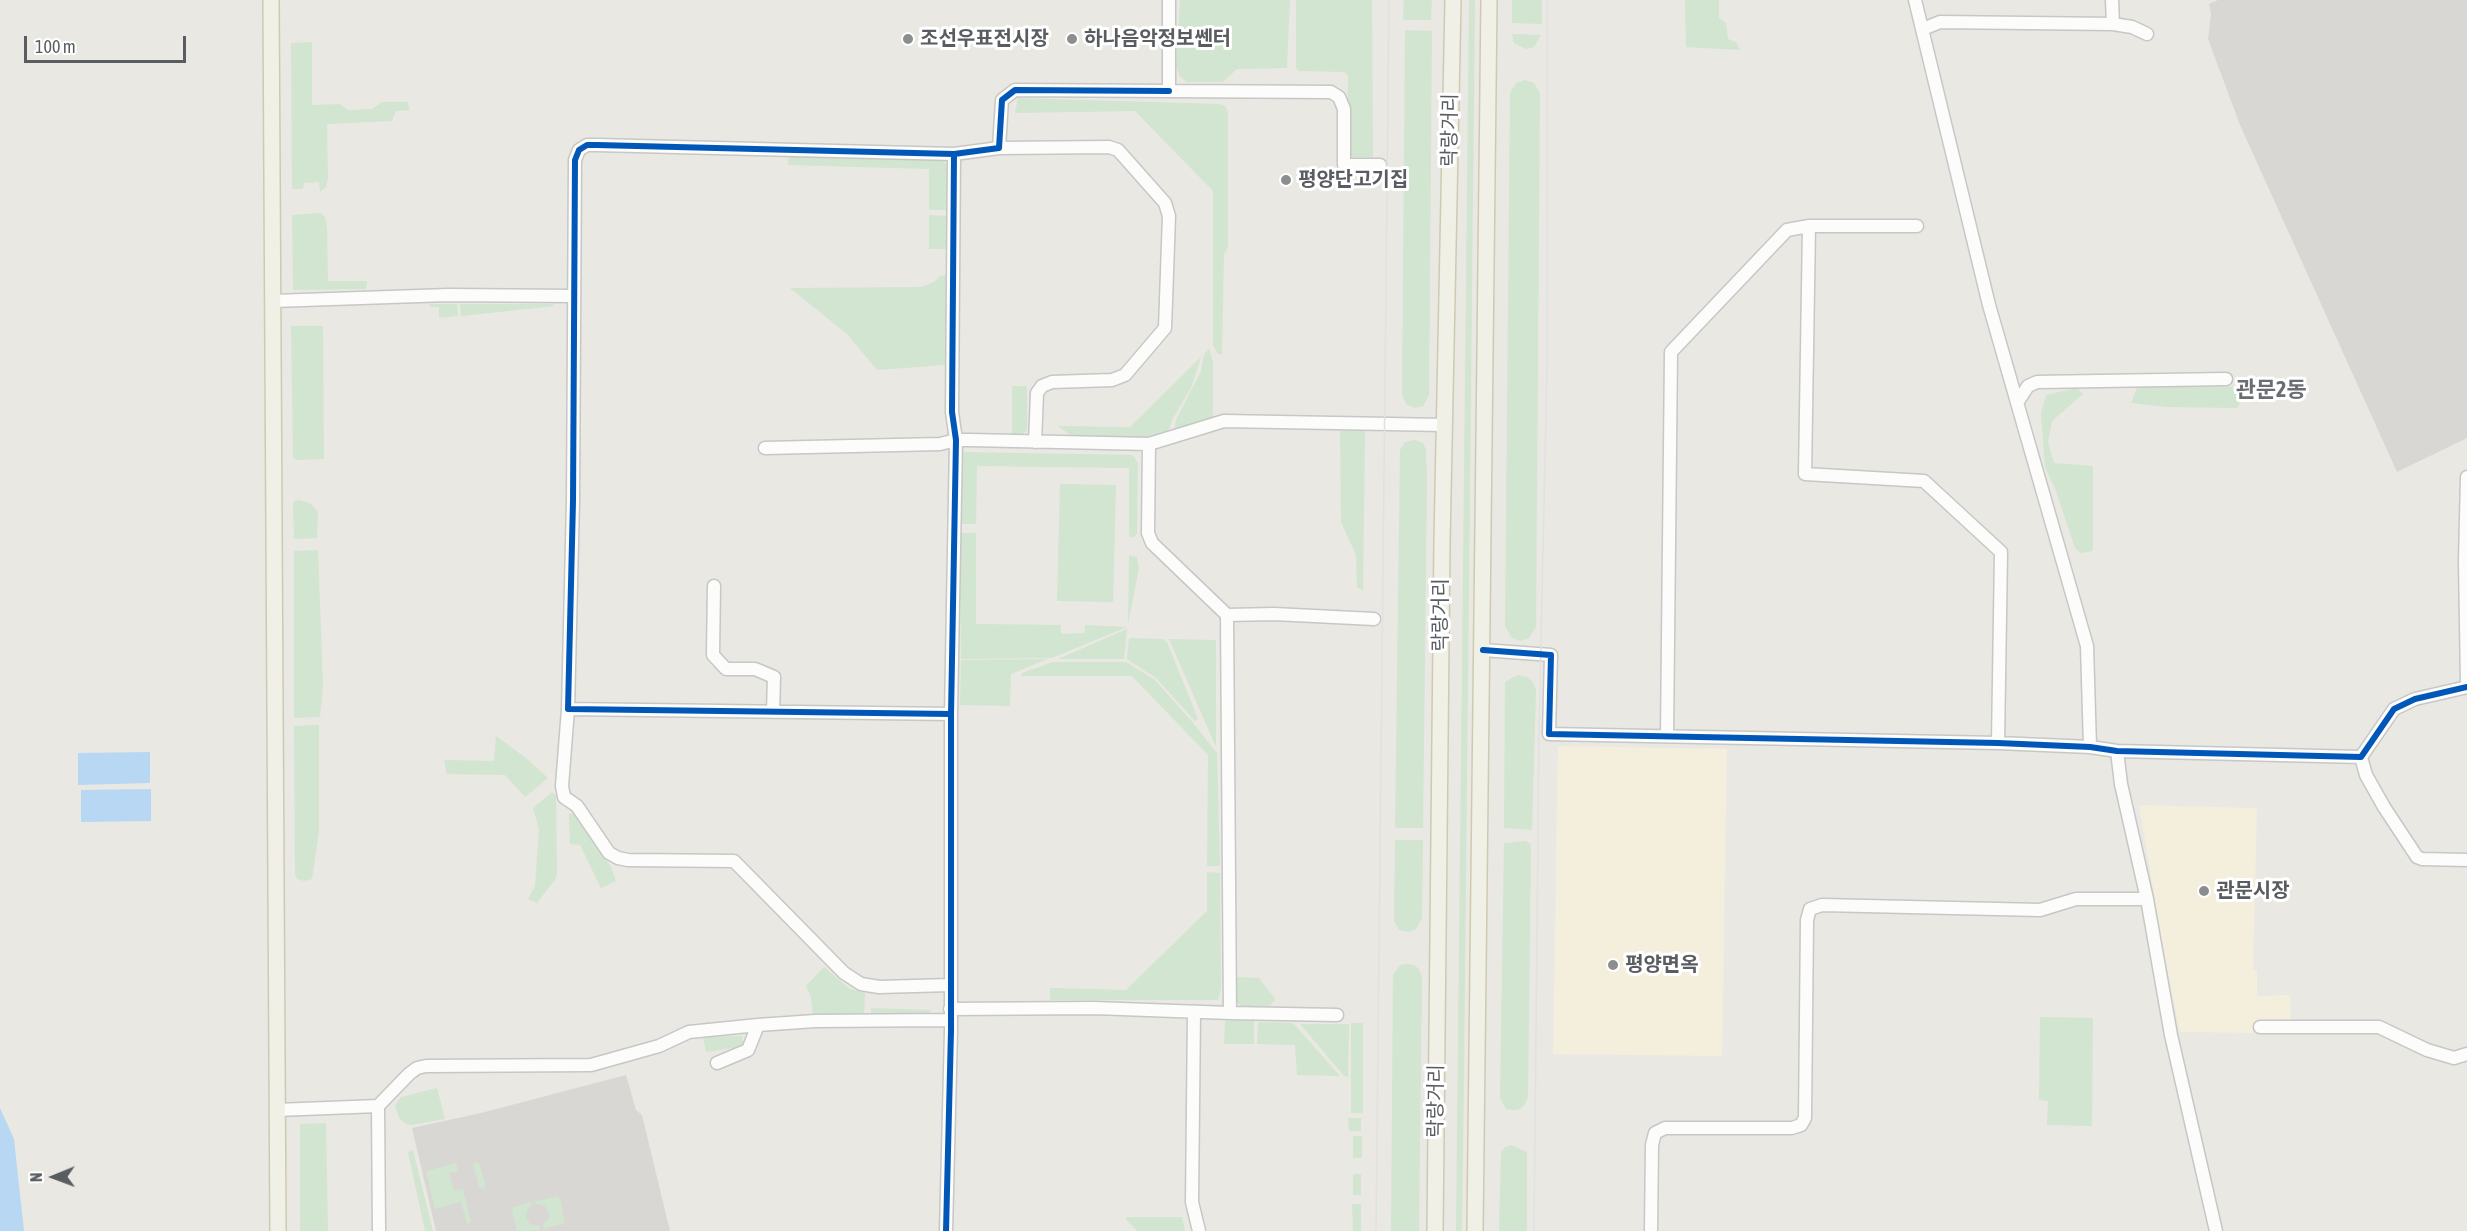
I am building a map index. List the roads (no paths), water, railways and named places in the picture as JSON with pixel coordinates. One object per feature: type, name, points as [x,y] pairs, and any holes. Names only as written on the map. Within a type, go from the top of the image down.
[{"type":"main road","points":[[271,0],[278,1231]]},
{"type":"main road","name":"락랑거리","points":[[1435,1231],[1444,425],[1453,0]]},
{"type":"main road","name":"락랑거리","points":[[1475,1231],[1489,0]]},
{"type":"street","points":[[1169,0],[1169,91]]},
{"type":"street","points":[[1915,0],[1989,305],[2087,646],[2090,747]]},
{"type":"street","points":[[2112,0],[2113,24]]},
{"type":"street","points":[[1923,29],[1940,22],[2113,24],[2132,27],[2147,34]]},
{"type":"street","points":[[999,148],[1002,100],[1015,90],[1331,92],[1340,97],[1344,109],[1344,165],[1380,165]]},
{"type":"street","points":[[950,985],[879,987],[861,984],[844,973],[734,861],[618,858],[609,853],[578,806],[564,797],[562,786],[568,709],[573,501],[575,160],[579,150],[587,145],[954,154],[999,148],[1109,147],[1118,150],[1165,203],[1169,216],[1165,328],[1125,375],[1112,380],[1052,382],[1042,386],[1037,393],[1035,442]]},
{"type":"street","points":[[946,1231],[956,440],[952,412],[954,154]]},
{"type":"street","points":[[1666,736],[1671,352],[1786,230],[1809,226],[1917,226]]},
{"type":"street","points":[[1809,226],[1805,474],[1924,481],[2001,552],[1998,743]]},
{"type":"street","points":[[273,301],[448,296],[574,296]]},
{"type":"street","points":[[2017,403],[2028,386],[2037,382],[2226,379]]},
{"type":"street","points":[[765,448],[940,444],[956,440],[1149,444],[1224,421],[1444,425]]},
{"type":"street","points":[[1149,444],[1148,532],[1152,543],[1227,615],[1274,614],[1374,619]]},
{"type":"street","points":[[2361,757],[2394,709],[2415,699],[2467,687],[2465,561],[2467,477]]},
{"type":"street","points":[[714,586],[713,655],[726,669],[755,669],[774,677],[773,712]]},
{"type":"street","points":[[1227,615],[1230,1013]]},
{"type":"street","points":[[1483,650],[1551,655],[1549,734],[1998,743],[2090,747],[2117,751],[2361,757]]},
{"type":"street","points":[[568,709],[951,714]]},
{"type":"street","points":[[2117,751],[2121,784],[2147,899],[2171,1035],[2216,1231]]},
{"type":"street","points":[[2361,757],[2366,775],[2384,807],[2417,856],[2422,860],[2467,860]]},
{"type":"street","points":[[1651,1231],[1652,1145],[1655,1133],[1665,1128],[1792,1128],[1801,1125],[1805,1118],[1807,920],[1810,909],[1822,905],[2040,910],[2076,899],[2147,899]]},
{"type":"street","points":[[277,1110],[378,1106],[409,1074],[417,1068],[426,1066],[591,1065],[659,1046],[689,1032],[758,1025],[1094,1008],[1337,1015]]},
{"type":"street","points":[[1194,1012],[1192,1202],[1199,1231]]},
{"type":"street","points":[[717,1063],[748,1050],[758,1025]]},
{"type":"street","points":[[2260,1027],[2379,1027],[2427,1050],[2454,1058],[2467,1054]]},
{"type":"street","points":[[378,1106],[379,1231]]},
{"type":"water","points":[[150,752],[150,783],[78,785],[78,753]]},
{"type":"water","points":[[151,789],[151,821],[81,822],[81,790]]},
{"type":"water","points":[[0,1108],[14,1139],[24,1231],[0,1231]]},
{"type":"tram line","points":[[1376,1231],[1389,0]]},
{"type":"tram line","points":[[1534,1231],[1539,733],[1547,367],[1547,0]]},
{"type":"place","name":"조선우표전시장","points":[[908,39]]},
{"type":"place","name":"하나음악정보쎈터","points":[[1072,39]]},
{"type":"place","name":"평양단고기집","points":[[1286,180]]},
{"type":"place","name":"관문시장","points":[[2204,891]]},
{"type":"place","name":"평양면옥","points":[[1613,965]]},
{"type":"district","name":"관문2동","points":[[2271,390]]}]
